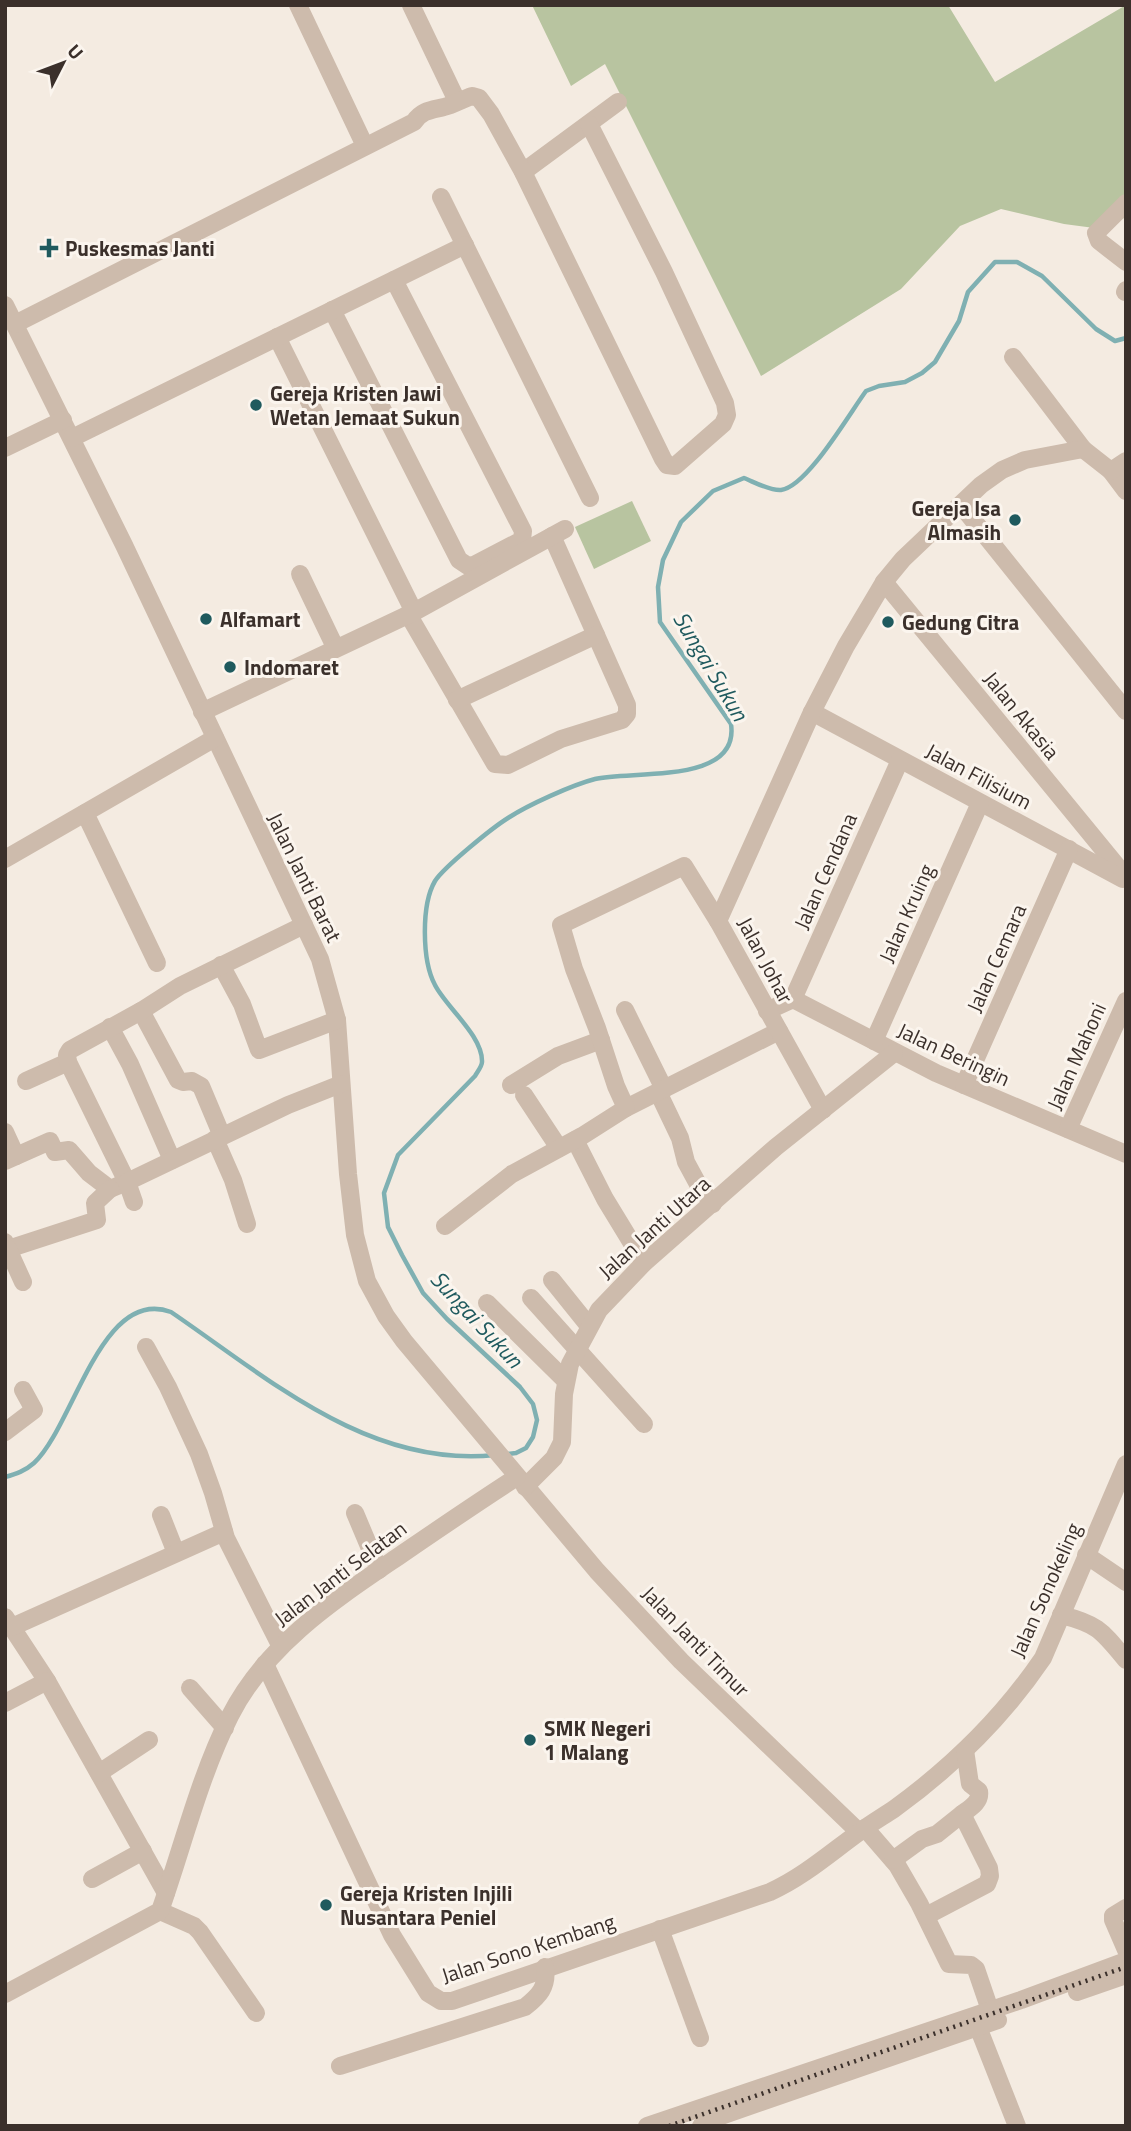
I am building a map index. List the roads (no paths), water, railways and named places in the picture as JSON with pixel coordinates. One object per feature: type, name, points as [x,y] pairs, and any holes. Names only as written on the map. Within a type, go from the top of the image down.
[{"type":"street","points":[[298,5],[365,146]]},
{"type":"street","points":[[411,5],[450,104]]},
{"type":"street","points":[[8,313],[365,146],[414,122],[419,115],[434,107],[472,96],[485,104],[523,172],[663,459],[667,465],[675,466],[723,425],[727,415],[724,403],[664,272],[589,124]]},
{"type":"street","points":[[523,172],[618,102]]},
{"type":"street","points":[[441,197],[590,498]]},
{"type":"street","points":[[1126,203],[1096,233],[1099,241],[1126,262]]},
{"type":"street","points":[[72,438],[465,245]]},
{"type":"street","points":[[332,310],[459,560],[463,565],[474,565],[522,540],[523,531],[394,280]]},
{"type":"street","name":"Jalan Janti Barat","points":[[8,313],[72,438],[320,959],[337,1020],[355,1235],[367,1281],[386,1316],[404,1341],[518,1478]]},
{"type":"street","points":[[202,712],[411,613],[559,532],[596,635],[627,705],[627,714],[622,720],[561,739],[508,765],[500,765],[492,760],[411,613],[277,337]]},
{"type":"street","points":[[1013,357],[1083,449],[1118,466],[1126,491]]},
{"type":"street","points":[[5,449],[63,420]]},
{"type":"street","name":"Jalan Johar","points":[[823,1110],[718,921],[812,712],[846,646],[884,582],[903,559],[981,485],[1002,470],[1025,460],[1083,449]]},
{"type":"street","points":[[961,505],[1126,711]]},
{"type":"street","points":[[300,574],[335,647]]},
{"type":"street","name":"Jalan Akasia","points":[[884,582],[1126,879]]},
{"type":"street","points":[[457,700],[596,635]]},
{"type":"street","name":"Jalan Filisium","points":[[812,712],[1126,879]]},
{"type":"street","points":[[5,859],[215,738]]},
{"type":"street","name":"Jalan Cendana","points":[[793,999],[900,760]]},
{"type":"street","name":"Jalan Kruing","points":[[874,1041],[980,803]]},
{"type":"street","points":[[85,813],[157,963]]},
{"type":"street","name":"Jalan Cemara","points":[[964,1085],[1069,849]]},
{"type":"street","points":[[626,1108],[574,969],[561,925],[684,866],[718,921]]},
{"type":"street","points":[[134,1202],[127,1182],[68,1062],[67,1055],[70,1050],[180,986],[304,925]]},
{"type":"street","points":[[221,965],[242,1004],[259,1050],[337,1020]]},
{"type":"street","points":[[767,1011],[793,999]]},
{"type":"street","name":"Jalan Beringin","points":[[793,999],[894,1053],[1126,1154]]},
{"type":"street","name":"Jalan Mahoni","points":[[1068,1129],[1126,1000]]},
{"type":"street","points":[[625,1010],[661,1090],[680,1138],[686,1162],[713,1204]]},
{"type":"street","points":[[141,1011],[178,1080],[192,1081],[201,1086],[247,1224]]},
{"type":"street","points":[[110,1027],[130,1064],[173,1160]]},
{"type":"street","points":[[445,1226],[512,1174],[626,1108],[779,1031]]},
{"type":"street","points":[[601,1040],[558,1056],[517,1090],[567,1144],[644,1263]]},
{"type":"street","name":"Jalan Janti Utara","points":[[518,1478],[554,1458],[562,1442],[566,1381],[570,1364],[589,1326],[605,1303],[644,1263],[776,1147],[894,1053]]},
{"type":"street","points":[[26,1081],[68,1062]]},
{"type":"street","points":[[23,1282],[7,1246],[97,1220],[95,1203],[110,1189],[288,1105],[341,1084]]},
{"type":"street","points":[[5,1132],[10,1158],[50,1141],[55,1152],[69,1150],[89,1173],[110,1189]]},
{"type":"street","points":[[552,1280],[589,1326]]},
{"type":"street","points":[[531,1298],[644,1424]]},
{"type":"street","points":[[487,1303],[566,1381]]},
{"type":"street","points":[[146,1347],[199,1454],[224,1532],[238,1565],[280,1645]]},
{"type":"street","points":[[5,1432],[38,1418],[23,1390]]},
{"type":"street","name":"Jalan Sonokeling","points":[[862,1830],[895,1808],[965,1750],[1023,1687],[1043,1658],[1126,1464]]},
{"type":"street","name":"Jalan Janti Selatan","points":[[160,1911],[206,1770],[241,1698],[280,1645],[379,1570],[518,1478]]},
{"type":"street","name":"Jalan Janti Timur","points":[[518,1478],[597,1571],[681,1661],[893,1860],[926,1916],[949,1964],[971,1965],[976,1969],[990,2010]]},
{"type":"street","points":[[355,1513],[379,1570]]},
{"type":"street","points":[[160,1515],[176,1553]]},
{"type":"street","points":[[166,1893],[47,1681],[9,1622],[224,1532]]},
{"type":"street","points":[[1086,1555],[1126,1582]]},
{"type":"street","points":[[1061,1615],[1086,1621],[1099,1628],[1126,1660]]},
{"type":"street","name":"Jalan Sono Kembang","points":[[265,1664],[392,1935],[428,1993],[441,2001],[452,2001],[545,1967],[771,1892],[792,1882],[862,1830]]},
{"type":"street","points":[[5,1703],[47,1681]]},
{"type":"street","points":[[190,1688],[225,1728]]},
{"type":"street","points":[[99,1773],[149,1740]]},
{"type":"street","points":[[893,1860],[922,1839],[937,1834],[977,1801],[979,1791],[970,1784],[965,1750]]},
{"type":"street","points":[[926,1916],[987,1884],[990,1876],[986,1862],[962,1814]]},
{"type":"street","points":[[92,1879],[143,1851]]},
{"type":"street","points":[[1126,1908],[1117,1911],[1113,1920],[1126,1950]]},
{"type":"street","points":[[5,1994],[160,1911],[194,1926],[200,1932],[256,2013]]},
{"type":"street","points":[[660,1929],[700,2038]]},
{"type":"street","points":[[647,2126],[1126,1961]]},
{"type":"street","points":[[340,2066],[525,2007],[544,1989],[545,1967]]},
{"type":"street","points":[[701,2126],[721,2116],[1126,1975]]},
{"type":"street","points":[[978,2027],[1017,2126]]},
{"type":"waterway","name":"Sungai Sukun","points":[[507,1454],[526,1448],[533,1437],[537,1420],[533,1404],[520,1387],[423,1293],[388,1227],[384,1193],[398,1155],[475,1076],[482,1064],[477,1042],[440,994],[431,975],[426,948],[425,918],[430,891],[435,881],[501,823],[550,796],[595,779],[680,771],[702,766],[719,757],[729,744],[731,724],[660,622],[658,587],[663,560],[681,522],[713,491],[744,478],[767,488],[781,490],[803,477],[827,448],[866,391],[905,382],[935,362],[959,321],[968,292],[995,262],[1017,262],[1042,276],[1096,329],[1115,341],[1126,338]]},
{"type":"waterway","name":"Sungai Sukun","points":[[5,1477],[34,1463],[48,1445],[107,1339],[126,1319],[147,1310],[171,1312],[283,1390],[362,1433],[404,1447],[449,1455],[495,1455]]},
{"type":"railway","points":[[669,2126],[1126,1967]]},
{"type":"place","name":"Puskesmas Janti","points":[[49,248]]},
{"type":"place","name":"Gereja Kristen Jawi Wetan Jemaat Sukun","points":[[256,405]]},
{"type":"place","name":"Gereja Isa Almasih","points":[[1015,520]]},
{"type":"place","name":"Alfamart","points":[[206,619]]},
{"type":"place","name":"Gedung Citra","points":[[888,622]]},
{"type":"place","name":"Indomaret","points":[[230,667]]},
{"type":"place","name":"SMK Negeri 1 Malang","points":[[530,1740]]},
{"type":"place","name":"Gereja Kristen Injili Nusantara Peniel","points":[[326,1905]]}]
